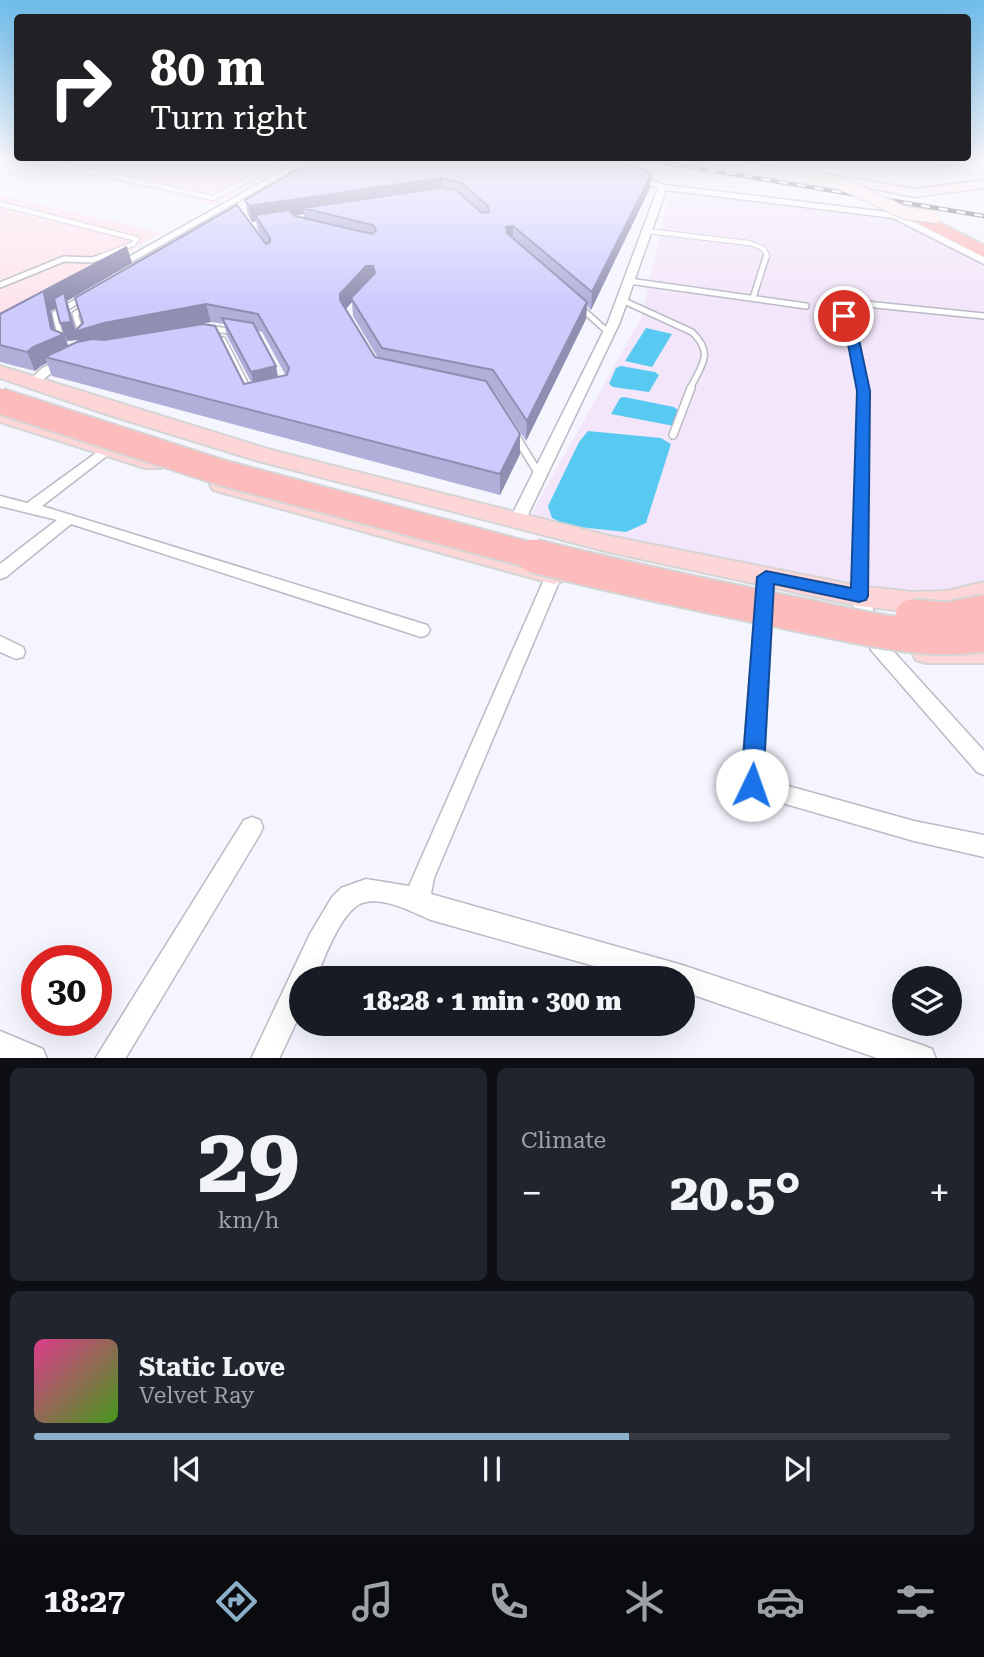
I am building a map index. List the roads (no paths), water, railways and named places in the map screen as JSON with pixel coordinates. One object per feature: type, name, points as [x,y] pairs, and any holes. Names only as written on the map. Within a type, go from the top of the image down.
[{"type":"highway","points":[[916,216],[984,252]]},
{"type":"highway","points":[[935,218],[984,245]]},
{"type":"highway","points":[[0,388],[255,467],[545,542],[757,589],[902,615],[946,619],[984,612]]},
{"type":"highway","points":[[0,401],[131,445],[287,492],[561,563],[817,619],[900,634],[955,639],[984,635]]},
{"type":"main road","points":[[0,372],[263,455],[517,522],[859,596],[912,602],[947,601],[984,591]]},
{"type":"main road","points":[[0,415],[343,520],[554,575],[877,645],[920,652],[984,652]]},
{"type":"street","points":[[103,274],[221,207]]},
{"type":"street","points":[[517,522],[609,333],[656,207]]},
{"type":"street","points":[[826,207],[895,216],[984,261]]},
{"type":"street","points":[[891,207],[916,216],[935,218]]},
{"type":"street","points":[[45,307],[80,287]]},
{"type":"street","points":[[32,384],[46,371],[77,357]]},
{"type":"street","points":[[30,508],[107,449]]},
{"type":"street","points":[[0,501],[69,518],[421,630]]},
{"type":"street","points":[[0,573],[69,518]]},
{"type":"street","points":[[418,900],[422,878],[554,575]]},
{"type":"street","points":[[766,577],[757,678],[752,785],[914,831],[984,846]]},
{"type":"street","points":[[859,596],[877,645],[984,766]]},
{"type":"street","points":[[110,1058],[252,827]]},
{"type":"street","points":[[309,966],[336,910],[348,897],[360,891],[418,900],[431,908],[639,966]]},
{"type":"street","points":[[695,983],[881,1051],[917,1058]]},
{"type":"street","points":[[265,1058],[289,1009]]},
{"type":"street","points":[[0,1045],[31,1058]]},
{"type":"lane","points":[[13,207],[136,239],[125,248],[92,260]]},
{"type":"lane","points":[[647,231],[748,243],[763,248],[766,254],[753,298]]},
{"type":"lane","points":[[0,285],[64,258],[92,260],[115,267]]},
{"type":"lane","points":[[629,281],[806,306]]},
{"type":"lane","points":[[63,346],[55,314],[91,293]]},
{"type":"lane","points":[[571,299],[609,333]]},
{"type":"lane","points":[[84,342],[75,313],[97,300]]},
{"type":"lane","points":[[622,300],[692,332],[706,353],[704,366],[691,386],[673,435]]},
{"type":"lane","points":[[859,596],[863,391],[854,344],[844,316],[845,309],[847,305],[856,303],[984,316]]},
{"type":"lane","points":[[199,330],[211,327],[248,335]]},
{"type":"lane","points":[[208,337],[223,341],[252,398]]},
{"type":"lane","points":[[512,429],[540,475]]},
{"type":"water","points":[[646,328],[672,334],[652,367],[625,361]]},
{"type":"water","points":[[621,366],[659,375],[649,392],[613,387],[609,384],[616,368]]},
{"type":"water","points":[[620,398],[674,407],[680,412],[674,426],[611,414]]},
{"type":"water","points":[[588,431],[661,438],[671,444],[646,523],[626,532],[569,526],[552,518],[548,506],[579,442]]},
{"type":"railway","points":[[932,207],[984,216]]}]
